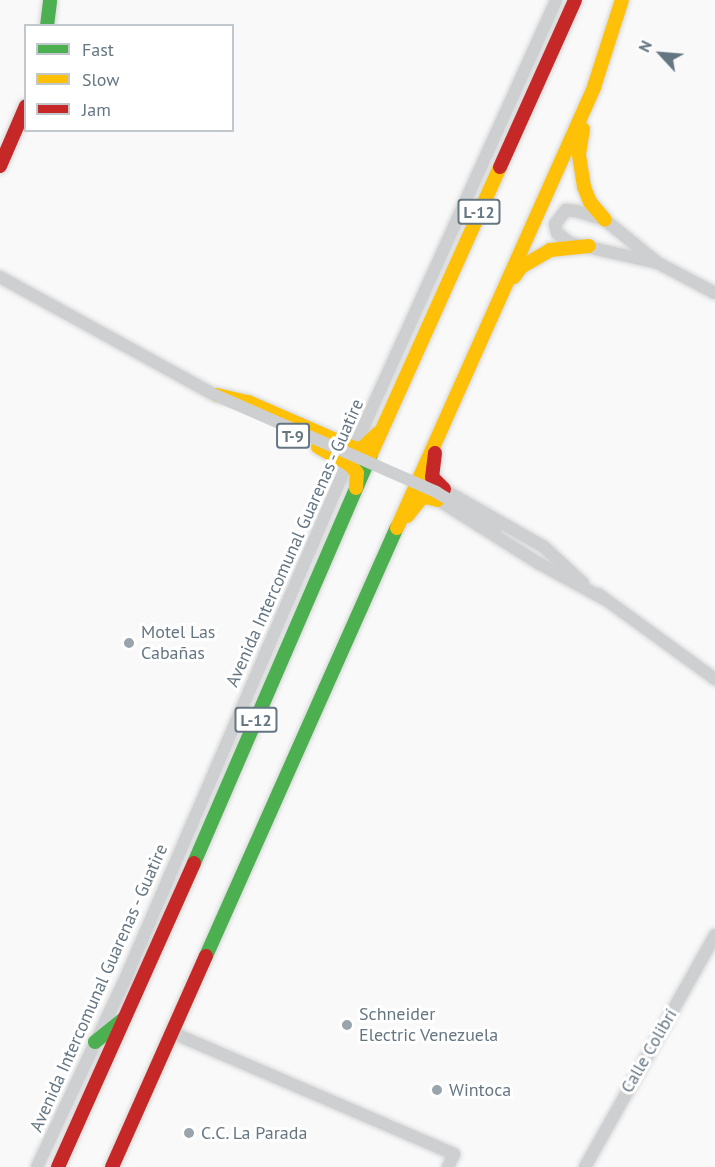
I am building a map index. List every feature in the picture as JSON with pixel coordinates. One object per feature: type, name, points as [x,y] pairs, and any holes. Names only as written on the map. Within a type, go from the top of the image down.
[{"type":"main road","points":[[47,24],[50,0]]},
{"type":"main road","name":"Avenida Intercomunal Guarenas - Guatire","points":[[58,1167],[128,1016],[384,424],[575,0]]},
{"type":"main road","name":"L-12","points":[[112,1167],[594,87],[622,0]]},
{"type":"main road","points":[[594,87],[579,154],[584,187],[590,202],[605,220]]},
{"type":"main road","points":[[0,166],[24,111]]},
{"type":"main road","points":[[501,298],[521,267],[534,257],[550,250],[589,246]]},
{"type":"main road","points":[[213,394],[248,402],[354,448],[361,449],[371,442],[384,424]]},
{"type":"main road","name":"T-9","points":[[213,394],[245,414],[339,456],[349,464]]},
{"type":"main road","points":[[391,542],[416,502],[426,497],[441,495],[432,477],[440,429]]},
{"type":"main road","points":[[349,464],[357,473],[356,488]]},
{"type":"main road","points":[[319,575],[322,529]]},
{"type":"main road","points":[[95,1042],[128,1016]]},
{"type":"street","name":"Avenida Intercomunal Guarenas - Guatire","points":[[37,1167],[126,977],[322,529],[354,448],[556,0]]},
{"type":"street","points":[[658,263],[570,243],[557,233],[555,224],[558,216],[566,210],[605,220],[658,263],[715,293]]},
{"type":"street","points":[[0,277],[213,394],[436,492],[583,583]]},
{"type":"street","points":[[441,495],[544,548],[583,583],[715,679]]},
{"type":"street","points":[[441,495],[604,599]]},
{"type":"street","name":"Calle Colibrí","points":[[585,1167],[715,935]]},
{"type":"street","points":[[173,1033],[454,1154],[448,1167]]},
{"type":"traffic: fast","points":[[47,24],[50,0]]},
{"type":"traffic: fast","points":[[194,863],[371,454]]},
{"type":"traffic: fast","points":[[206,956],[397,528]]},
{"type":"traffic: fast","points":[[95,1042],[125,1018]]},
{"type":"traffic: slow","points":[[397,528],[594,87],[622,0]]},
{"type":"traffic: slow","points":[[583,129],[579,155],[584,187],[590,202],[605,220]]},
{"type":"traffic: slow","points":[[371,454],[500,167]]},
{"type":"traffic: slow","points":[[514,277],[521,267],[550,250],[589,246]]},
{"type":"traffic: slow","points":[[217,395],[248,402],[354,448],[361,449],[378,433]]},
{"type":"traffic: slow","points":[[318,447],[349,464],[357,473],[356,488]]},
{"type":"traffic: slow","points":[[407,516],[421,499],[426,497],[438,500]]},
{"type":"traffic: jam","points":[[500,167],[575,0]]},
{"type":"traffic: jam","points":[[0,166],[24,111]]},
{"type":"traffic: jam","points":[[435,453],[432,477],[444,489]]},
{"type":"traffic: jam","points":[[58,1167],[194,863]]},
{"type":"traffic: jam","points":[[112,1167],[206,956]]},
{"type":"place","name":"Motel Las Cabañas","points":[[129,643]]},
{"type":"place","name":"Schneider Electric Venezuela","points":[[347,1025]]},
{"type":"place","name":"Wintoca","points":[[437,1090]]},
{"type":"place","name":"C.C. La Parada","points":[[189,1133]]}]
